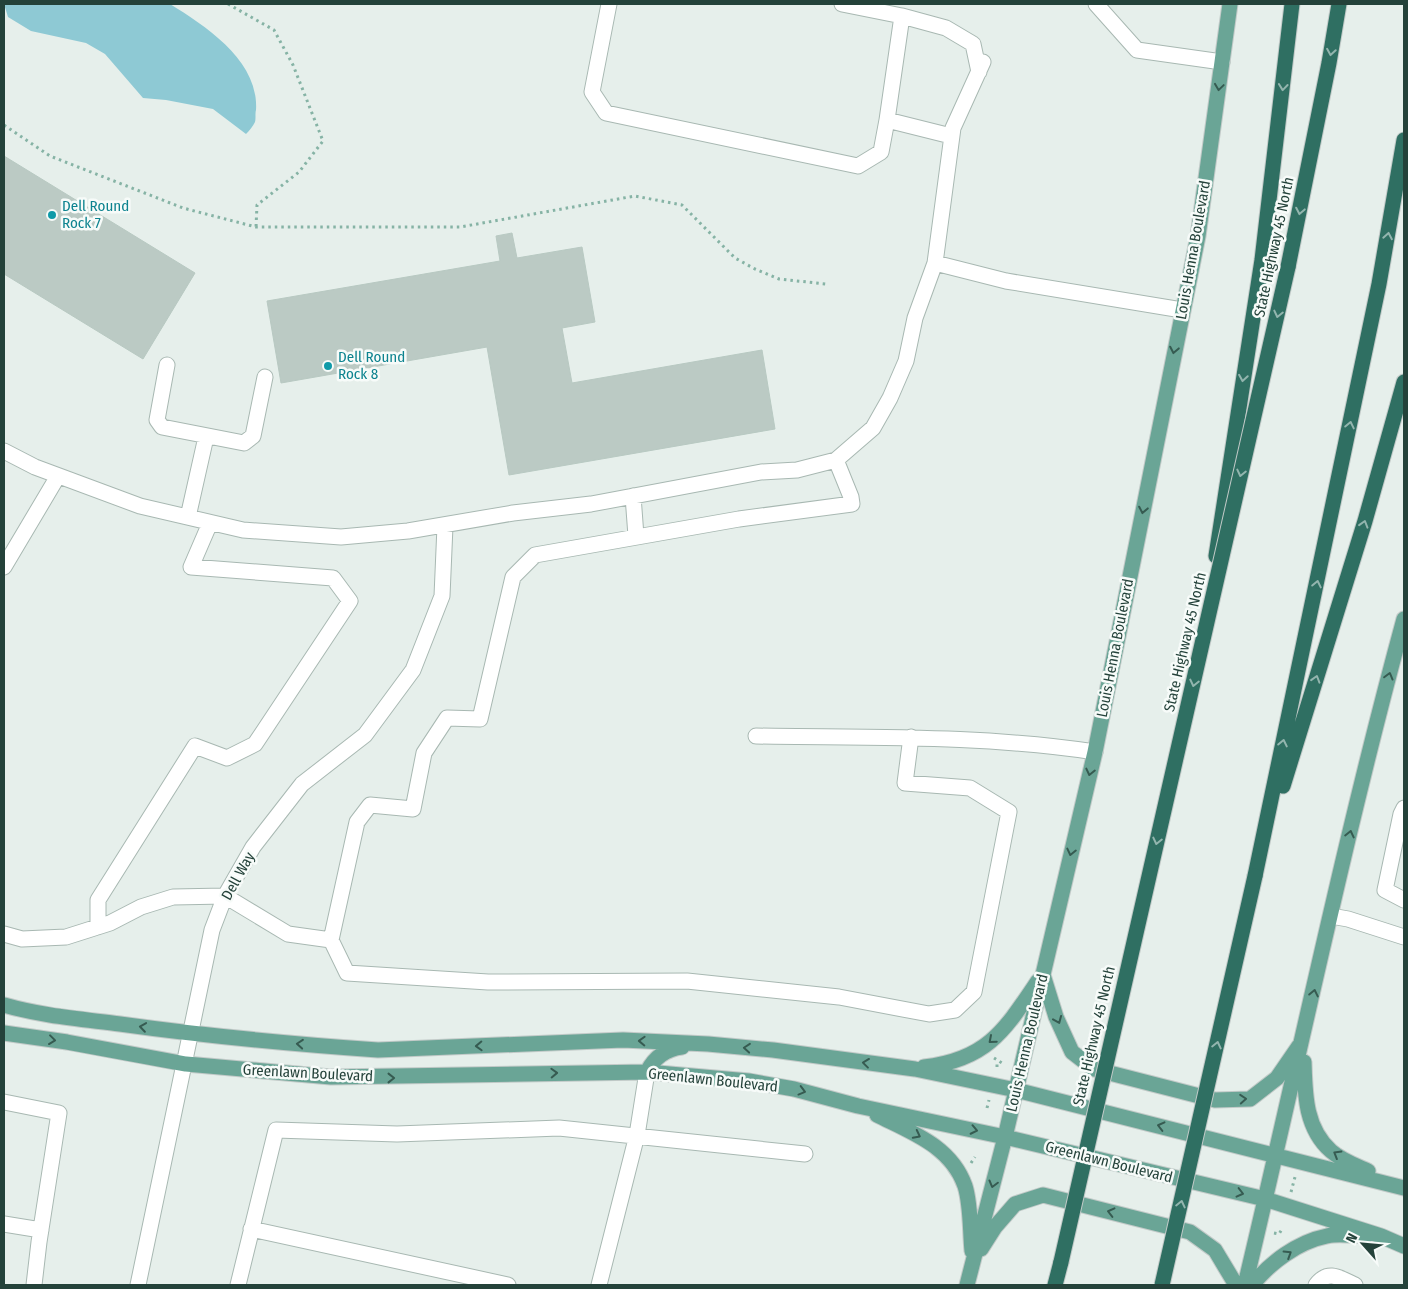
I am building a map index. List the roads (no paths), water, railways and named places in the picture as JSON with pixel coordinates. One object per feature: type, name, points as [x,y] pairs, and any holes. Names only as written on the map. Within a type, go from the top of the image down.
[{"type":"highway","points":[[1201,649],[1262,260],[1292,4]]},
{"type":"highway","name":"State Highway 45 North","points":[[1055,1285],[1288,267],[1329,63],[1338,4]]},
{"type":"highway","points":[[1162,1285],[1255,876],[1380,284],[1404,140]]},
{"type":"highway","points":[[1255,876],[1365,522],[1404,382]]},
{"type":"main road","name":"Louis Henna Boulevard","points":[[967,1285],[1005,1137],[1095,752],[1198,236],[1230,4]]},
{"type":"main road","points":[[1245,1285],[1277,1154],[1330,916],[1382,701],[1404,619]]},
{"type":"main road","points":[[1043,974],[1056,1017],[1072,1052],[1094,1069],[1215,1100],[1250,1099],[1277,1078],[1303,1040]]},
{"type":"main road","points":[[915,1068],[941,1065],[986,1046],[1007,1027],[1043,974]]},
{"type":"main road","name":"Greenlawn Boulevard","points":[[4,1005],[40,1013],[191,1034],[378,1050],[623,1040],[708,1044],[915,1068],[1016,1090],[1400,1186]]},
{"type":"main road","name":"Greenlawn Boulevard","points":[[4,1033],[67,1042],[186,1064],[331,1077],[646,1072],[749,1081],[794,1089],[858,1106],[1005,1137],[1265,1200],[1381,1236],[1404,1246]]},
{"type":"main road","points":[[1303,1040],[1305,1098],[1312,1127],[1331,1151],[1400,1186]]},
{"type":"main road","points":[[646,1072],[652,1061],[661,1054],[675,1048],[708,1044]]},
{"type":"main road","points":[[858,1106],[933,1143],[957,1167],[965,1187],[973,1261]]},
{"type":"main road","points":[[973,1261],[995,1227],[1015,1204],[1043,1195],[1190,1232],[1215,1250],[1236,1285]]},
{"type":"main road","points":[[1252,1285],[1268,1266],[1295,1249],[1327,1236],[1381,1236]]},
{"type":"street","points":[[609,4],[592,92],[606,113],[858,166],[880,152],[887,120],[902,16]]},
{"type":"street","points":[[4,451],[58,476],[140,506],[243,530],[341,537],[445,526],[513,513],[634,496],[761,472],[797,470],[836,460],[873,428],[890,398],[906,361],[915,318],[935,263],[952,128],[981,67],[973,44],[946,28],[902,16],[842,4]]},
{"type":"street","points":[[1096,4],[1137,50],[1222,62]]},
{"type":"street","points":[[887,120],[951,136]]},
{"type":"street","points":[[935,263],[1006,281],[1182,310]]},
{"type":"street","points":[[167,365],[157,420],[162,427],[244,443],[253,436],[265,377]]},
{"type":"street","points":[[188,518],[206,437]]},
{"type":"street","points":[[836,460],[852,497],[852,504],[757,516],[535,555],[513,577],[480,719],[447,718],[424,753],[413,809],[370,805],[357,822],[331,940],[347,973],[488,982],[687,981],[856,999],[930,1014],[955,1010],[974,992],[1009,812],[970,788],[905,783],[912,737]]},
{"type":"street","points":[[4,567],[58,476]]},
{"type":"street","points":[[634,496],[636,536]]},
{"type":"street","points":[[98,927],[98,900],[195,746],[227,758],[255,744],[350,601],[334,578],[191,567],[210,522]]},
{"type":"street","name":"Dell Way","points":[[138,1285],[186,1064],[212,930],[225,896],[253,847],[302,784],[365,735],[414,670],[442,596],[445,526]]},
{"type":"street","points":[[756,736],[912,737],[1046,745],[1095,752]]},
{"type":"street","points":[[1404,808],[1401,814],[1385,890],[1404,900]]},
{"type":"street","points":[[4,934],[22,939],[66,937],[98,927],[141,907],[173,897],[225,896],[288,934],[331,940]]},
{"type":"street","points":[[1330,916],[1404,937]]},
{"type":"street","points":[[599,1285],[637,1135],[646,1072]]},
{"type":"street","points":[[4,1102],[22,1108],[59,1113],[34,1285]]},
{"type":"street","points":[[238,1285],[276,1130],[397,1134],[559,1128],[805,1154]]},
{"type":"street","points":[[4,1224],[41,1230]]},
{"type":"street","points":[[251,1229],[508,1285]]},
{"type":"street","points":[[1316,1285],[1327,1276],[1334,1275],[1355,1285]]},
{"type":"water","points":[[4,4],[170,4],[214,35],[240,61],[249,76],[255,92],[255,122],[246,134],[213,109],[166,100],[143,98],[105,54],[86,43],[31,31],[8,17]]},
{"type":"place","name":"Dell Round Rock 7","points":[[52,215]]},
{"type":"place","name":"Dell Round Rock 8","points":[[328,366]]}]
